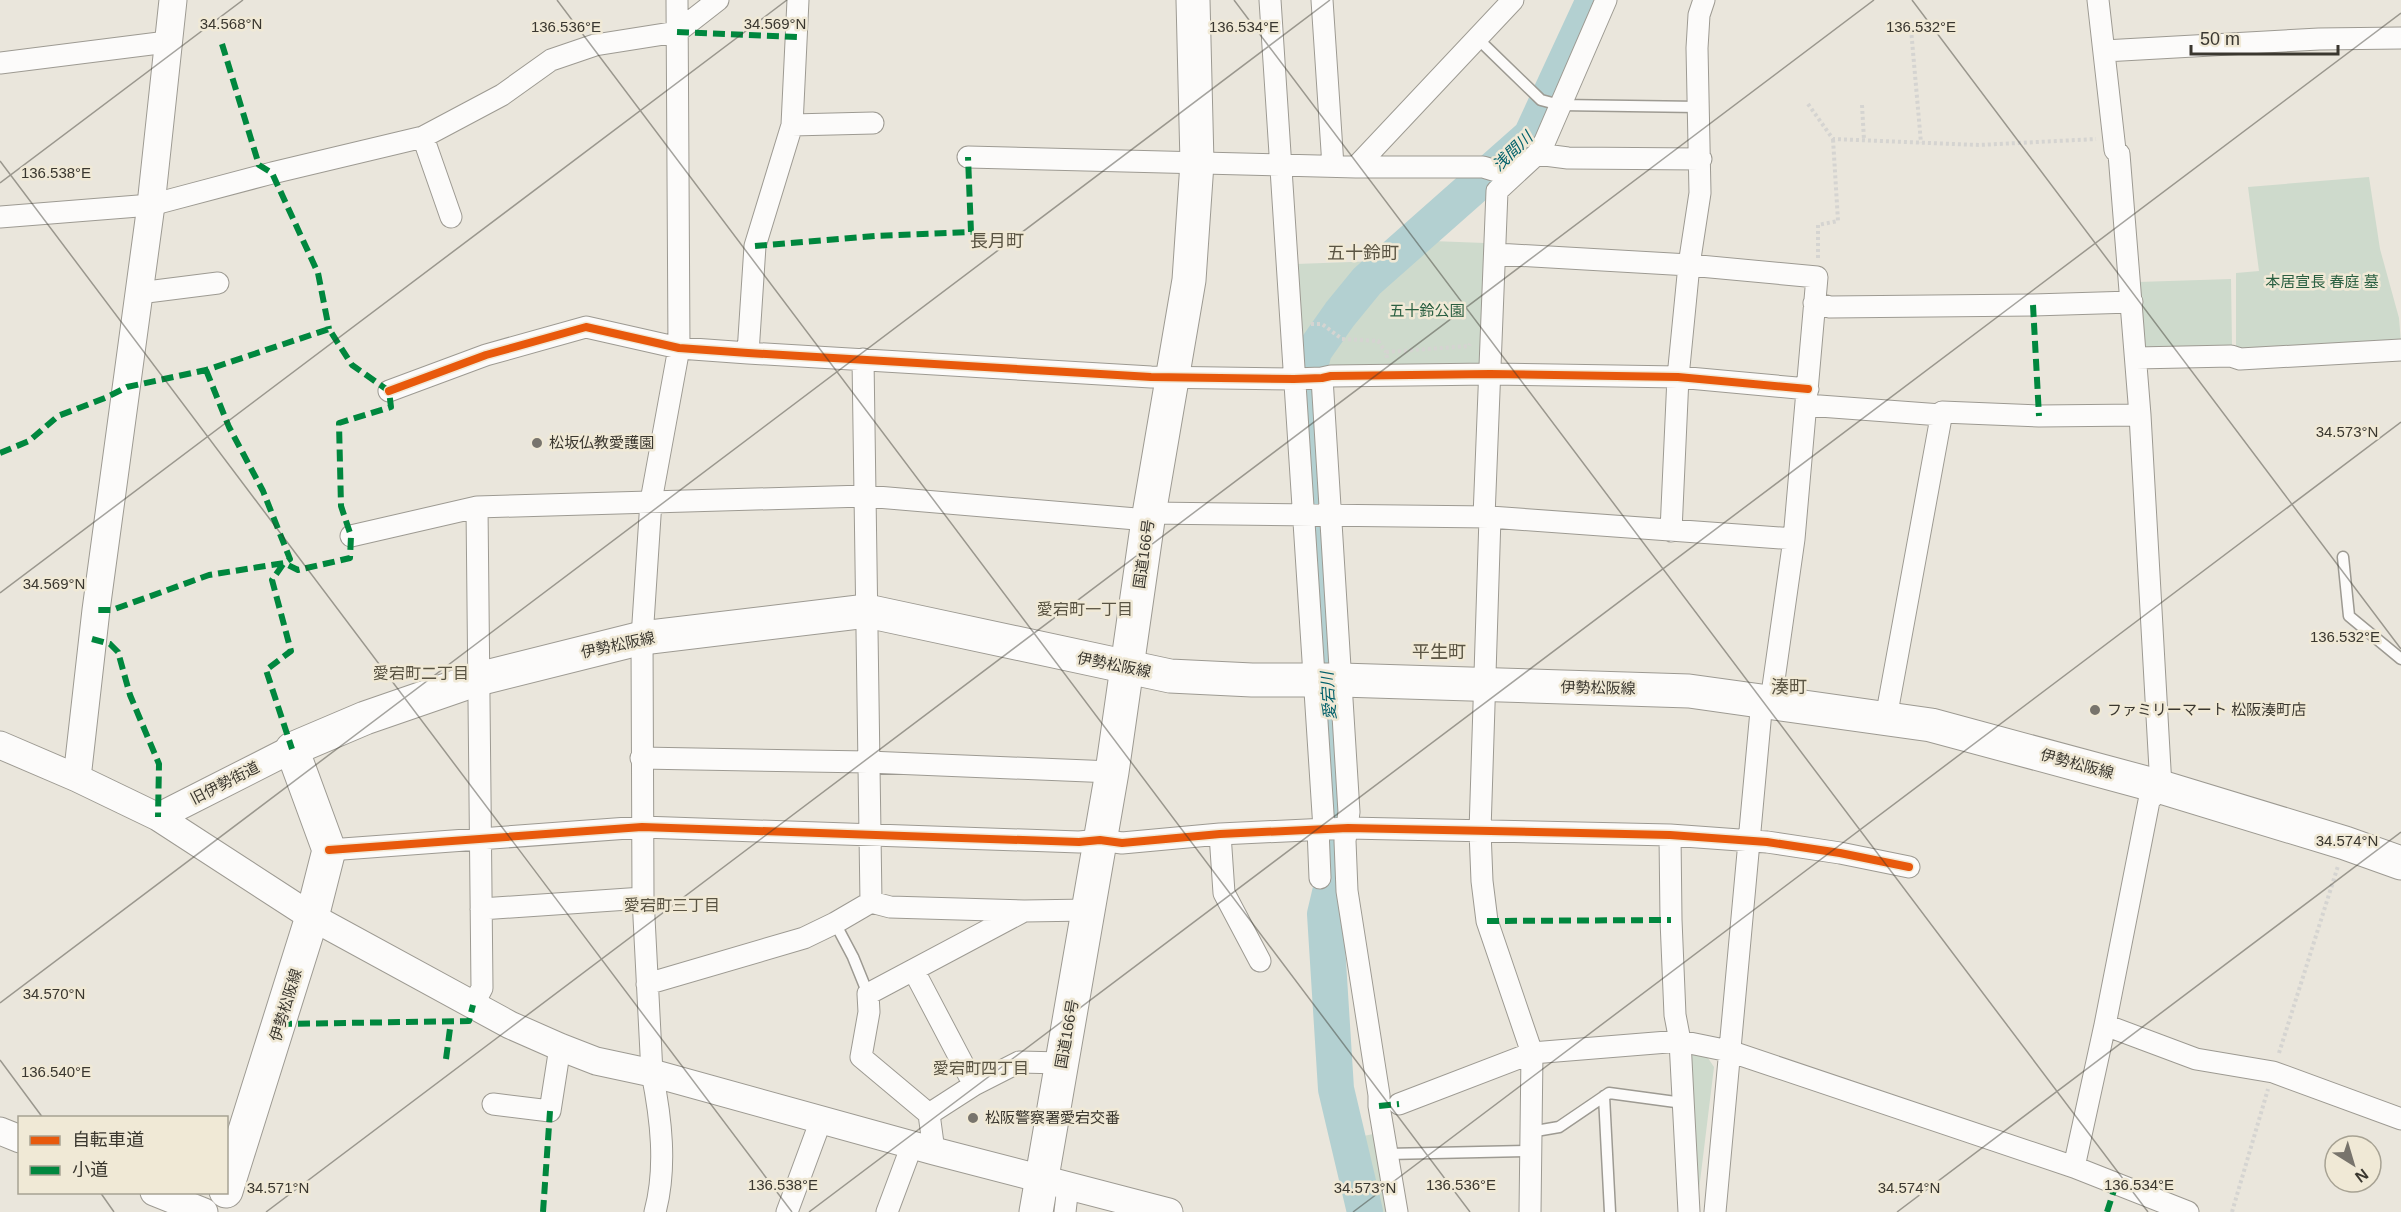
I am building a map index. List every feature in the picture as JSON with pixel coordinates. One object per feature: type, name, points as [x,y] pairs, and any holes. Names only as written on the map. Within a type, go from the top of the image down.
[{"type":"main road","name":"国道166号","points":[[1047,1201],[1062,1063],[1112,772],[1149,517],[1189,280],[1197,163],[1192,0]]},
{"type":"main road","name":"伊勢松阪線","points":[[292,749],[366,718],[478,679],[642,638],[867,611],[1170,676],[1689,690],[1931,725],[2161,787],[2345,843],[2401,863]]},
{"type":"main road","points":[[292,749],[329,850]]},
{"type":"main road","name":"伊勢松阪線","points":[[228,1186],[312,917],[329,850]]},
{"type":"main road","name":"伊勢松阪線","points":[[220,1212],[225,1194]]},
{"type":"street","points":[[77,778],[97,598],[151,205],[173,0]]},
{"type":"street","points":[[654,1212],[663,1160],[657,1096],[652,1073],[643,898],[642,638],[651,501],[679,348],[677,0]]},
{"type":"street","points":[[0,217],[151,205],[423,137],[502,95],[551,60],[595,45],[677,32],[718,0]]},
{"type":"street","points":[[748,353],[754,246],[792,125],[798,0]]},
{"type":"street","points":[[1270,0],[1297,379],[1303,516],[1349,812],[1331,829],[1320,878]]},
{"type":"street","points":[[1322,0],[1333,166]]},
{"type":"street","points":[[1356,167],[1513,0]]},
{"type":"street","points":[[1530,1212],[1532,1053],[1487,921],[1482,881],[1480,831],[1490,374],[1497,191],[1537,154],[1545,141],[1553,103],[1606,0]]},
{"type":"street","points":[[1671,531],[1678,377],[1689,265],[1700,193],[1699,15],[1704,0]]},
{"type":"street","points":[[2073,1167],[2105,1025],[2149,801],[2161,787],[2132,302],[2119,154],[2115,150],[2098,0]]},
{"type":"street","points":[[2104,51],[2319,39],[2401,38]]},
{"type":"street","points":[[0,63],[167,42]]},
{"type":"street","points":[[792,125],[873,123]]},
{"type":"street","points":[[423,137],[451,217]]},
{"type":"street","points":[[1537,154],[1568,158],[1701,159]]},
{"type":"street","points":[[968,157],[1356,167],[1483,167],[1512,176]]},
{"type":"street","points":[[1496,254],[1689,265],[1817,277],[1794,539],[1767,701],[1748,839],[1715,1212]]},
{"type":"street","points":[[139,293],[218,283]]},
{"type":"street","points":[[1814,303],[1830,307],[2132,302]]},
{"type":"street","points":[[389,390],[486,355],[586,327],[679,348],[1172,378],[1297,379],[1331,376],[1490,374],[1678,377],[1941,415]]},
{"type":"street","points":[[2136,358],[2230,356],[2240,359],[2401,350]]},
{"type":"street","points":[[863,359],[871,902]]},
{"type":"street","points":[[1322,378],[1329,516],[1327,680]]},
{"type":"street","points":[[1886,718],[1942,412],[2039,416],[2140,416]]},
{"type":"street","points":[[351,536],[477,507],[865,496],[1149,517],[1487,517],[1794,539]]},
{"type":"street","points":[[473,1005],[482,988],[477,507]]},
{"type":"street","points":[[1,748],[77,778],[158,817],[312,917],[510,1025],[560,1047],[596,1061],[652,1073],[923,1148],[1047,1201],[1169,1212]]},
{"type":"street","name":"旧伊勢街道","points":[[158,817],[292,749]]},
{"type":"street","points":[[641,758],[868,762],[1112,772]]},
{"type":"street","points":[[329,850],[642,827],[1079,842],[1100,840],[1122,843],[1220,834],[1331,829],[1670,835],[1748,839],[1840,853],[1909,867]]},
{"type":"street","points":[[1331,829],[1345,842],[1347,891],[1397,1212]]},
{"type":"street","points":[[1220,834],[1224,892],[1260,961]]},
{"type":"street","points":[[1670,835],[1673,979],[1675,1015],[1680,1041],[1689,1212]]},
{"type":"street","points":[[482,909],[643,898]]},
{"type":"street","points":[[647,984],[804,938],[871,902],[890,907],[1024,911],[1089,910]]},
{"type":"street","points":[[928,1114],[861,1056],[869,1012],[868,994],[1024,911]]},
{"type":"street","points":[[914,971],[974,1085]]},
{"type":"street","points":[[2105,1025],[2196,1059],[2273,1072],[2401,1119]]},
{"type":"street","points":[[1398,1104],[1532,1053],[1680,1041],[1729,1051],[2073,1167],[2188,1212]]},
{"type":"street","points":[[493,1104],[550,1111],[560,1047]]},
{"type":"street","points":[[887,1212],[923,1148],[928,1114],[974,1085],[1019,1062],[1062,1063]]},
{"type":"street","points":[[787,1212],[821,1119]]},
{"type":"street","points":[[0,1131],[18,1138]]},
{"type":"street","points":[[159,1194],[204,1212]]},
{"type":"lane","points":[[1477,38],[1553,103],[1699,107]]},
{"type":"lane","points":[[2343,556],[2349,616],[2401,659]]},
{"type":"lane","points":[[835,923],[853,957],[868,994]]},
{"type":"lane","points":[[1387,1154],[1530,1141],[1559,1127],[1610,1093],[1683,1103]]},
{"type":"lane","points":[[1604,1096],[1610,1212]]},
{"type":"path","points":[[1911,28],[1921,143]]},
{"type":"path","points":[[1808,104],[1833,139],[1838,221],[1818,225],[1817,277]]},
{"type":"path","points":[[1862,105],[1864,140]]},
{"type":"path","points":[[1833,139],[1979,145],[2115,137]]},
{"type":"path","points":[[1322,324],[1342,339],[1378,341],[1386,352],[1387,368]]},
{"type":"path","points":[[1386,352],[1469,346],[1471,336]]},
{"type":"path","points":[[2232,1212],[2345,843]]},
{"type":"green space","name":"本居宣長 春庭 墓","points":[[2369,177],[2380,249],[2399,318],[2401,343],[2236,352],[2236,273],[2259,271],[2248,187]]},
{"type":"green space","name":"五十鈴公園","points":[[1432,241],[1485,243],[1480,365],[1302,368],[1296,264],[1406,260]]},
{"type":"green space","points":[[2231,279],[2232,347],[2148,349],[2142,344],[2138,282]]},
{"type":"green space","points":[[1688,1051],[1708,1058],[1714,1067],[1697,1206]]},
{"type":"green space","points":[[1378,1133],[1391,1212],[1370,1212],[1354,1138]]},
{"type":"waterway","name":"愛宕川","points":[[1365,1212],[1336,1089],[1325,914],[1333,880],[1331,840],[1336,820],[1308,375],[1314,351],[1367,281],[1531,136],[1594,0]]},
{"type":"marked path","points":[[677,32],[797,37]]},
{"type":"marked path","points":[[222,44],[259,165],[272,173],[318,273],[329,329]]},
{"type":"marked path","points":[[755,246],[875,236],[971,232],[968,157]]},
{"type":"marked path","points":[[2033,305],[2039,416]]},
{"type":"marked path","points":[[0,453],[29,441],[58,416],[127,387],[206,370],[329,329],[352,365],[389,391],[391,407],[339,423],[341,506],[351,536],[350,558],[298,570],[284,563],[209,575],[112,610],[96,610]]},
{"type":"marked path","points":[[206,370],[229,427],[263,491],[290,559],[284,563],[272,580],[291,651],[266,670],[292,749]]},
{"type":"marked path","points":[[92,639],[110,644],[118,652],[130,695],[159,764],[158,817]]},
{"type":"marked path","points":[[1487,921],[1671,920]]},
{"type":"marked path","points":[[280,1024],[469,1021],[473,1005]]},
{"type":"marked path","points":[[446,1059],[451,1021]]},
{"type":"marked path","points":[[1379,1106],[1399,1104]]},
{"type":"marked path","points":[[543,1212],[550,1111]]},
{"type":"marked path","points":[[2107,1212],[2116,1184]]},
{"type":"cycle path","points":[[389,391],[486,355],[586,327],[679,348],[1151,377],[1294,379],[1331,376],[1490,374],[1678,377],[1808,389]]},
{"type":"cycle path","points":[[329,850],[642,827],[1079,842],[1100,840],[1122,843],[1220,834],[1348,828],[1670,835],[1767,842],[1840,853],[1909,867]]},
{"type":"place","name":"松坂仏教愛護園","points":[[537,443]]},
{"type":"place","name":"ファミリーマート 松阪湊町店","points":[[2095,710]]},
{"type":"place","name":"松阪警察署愛宕交番","points":[[973,1118]]},
{"type":"district","name":"長月町","points":[[997,241]]},
{"type":"district","name":"五十鈴町","points":[[1363,253]]},
{"type":"district","name":"愛宕町一丁目","points":[[1085,609]]},
{"type":"district","name":"平生町","points":[[1439,652]]},
{"type":"district","name":"愛宕町二丁目","points":[[421,673]]},
{"type":"district","name":"湊町","points":[[1789,687]]},
{"type":"district","name":"愛宕町三丁目","points":[[672,905]]},
{"type":"district","name":"愛宕町四丁目","points":[[981,1068]]},
{"type":"water label","name":"浅間川","points":[[1512,151]]}]
